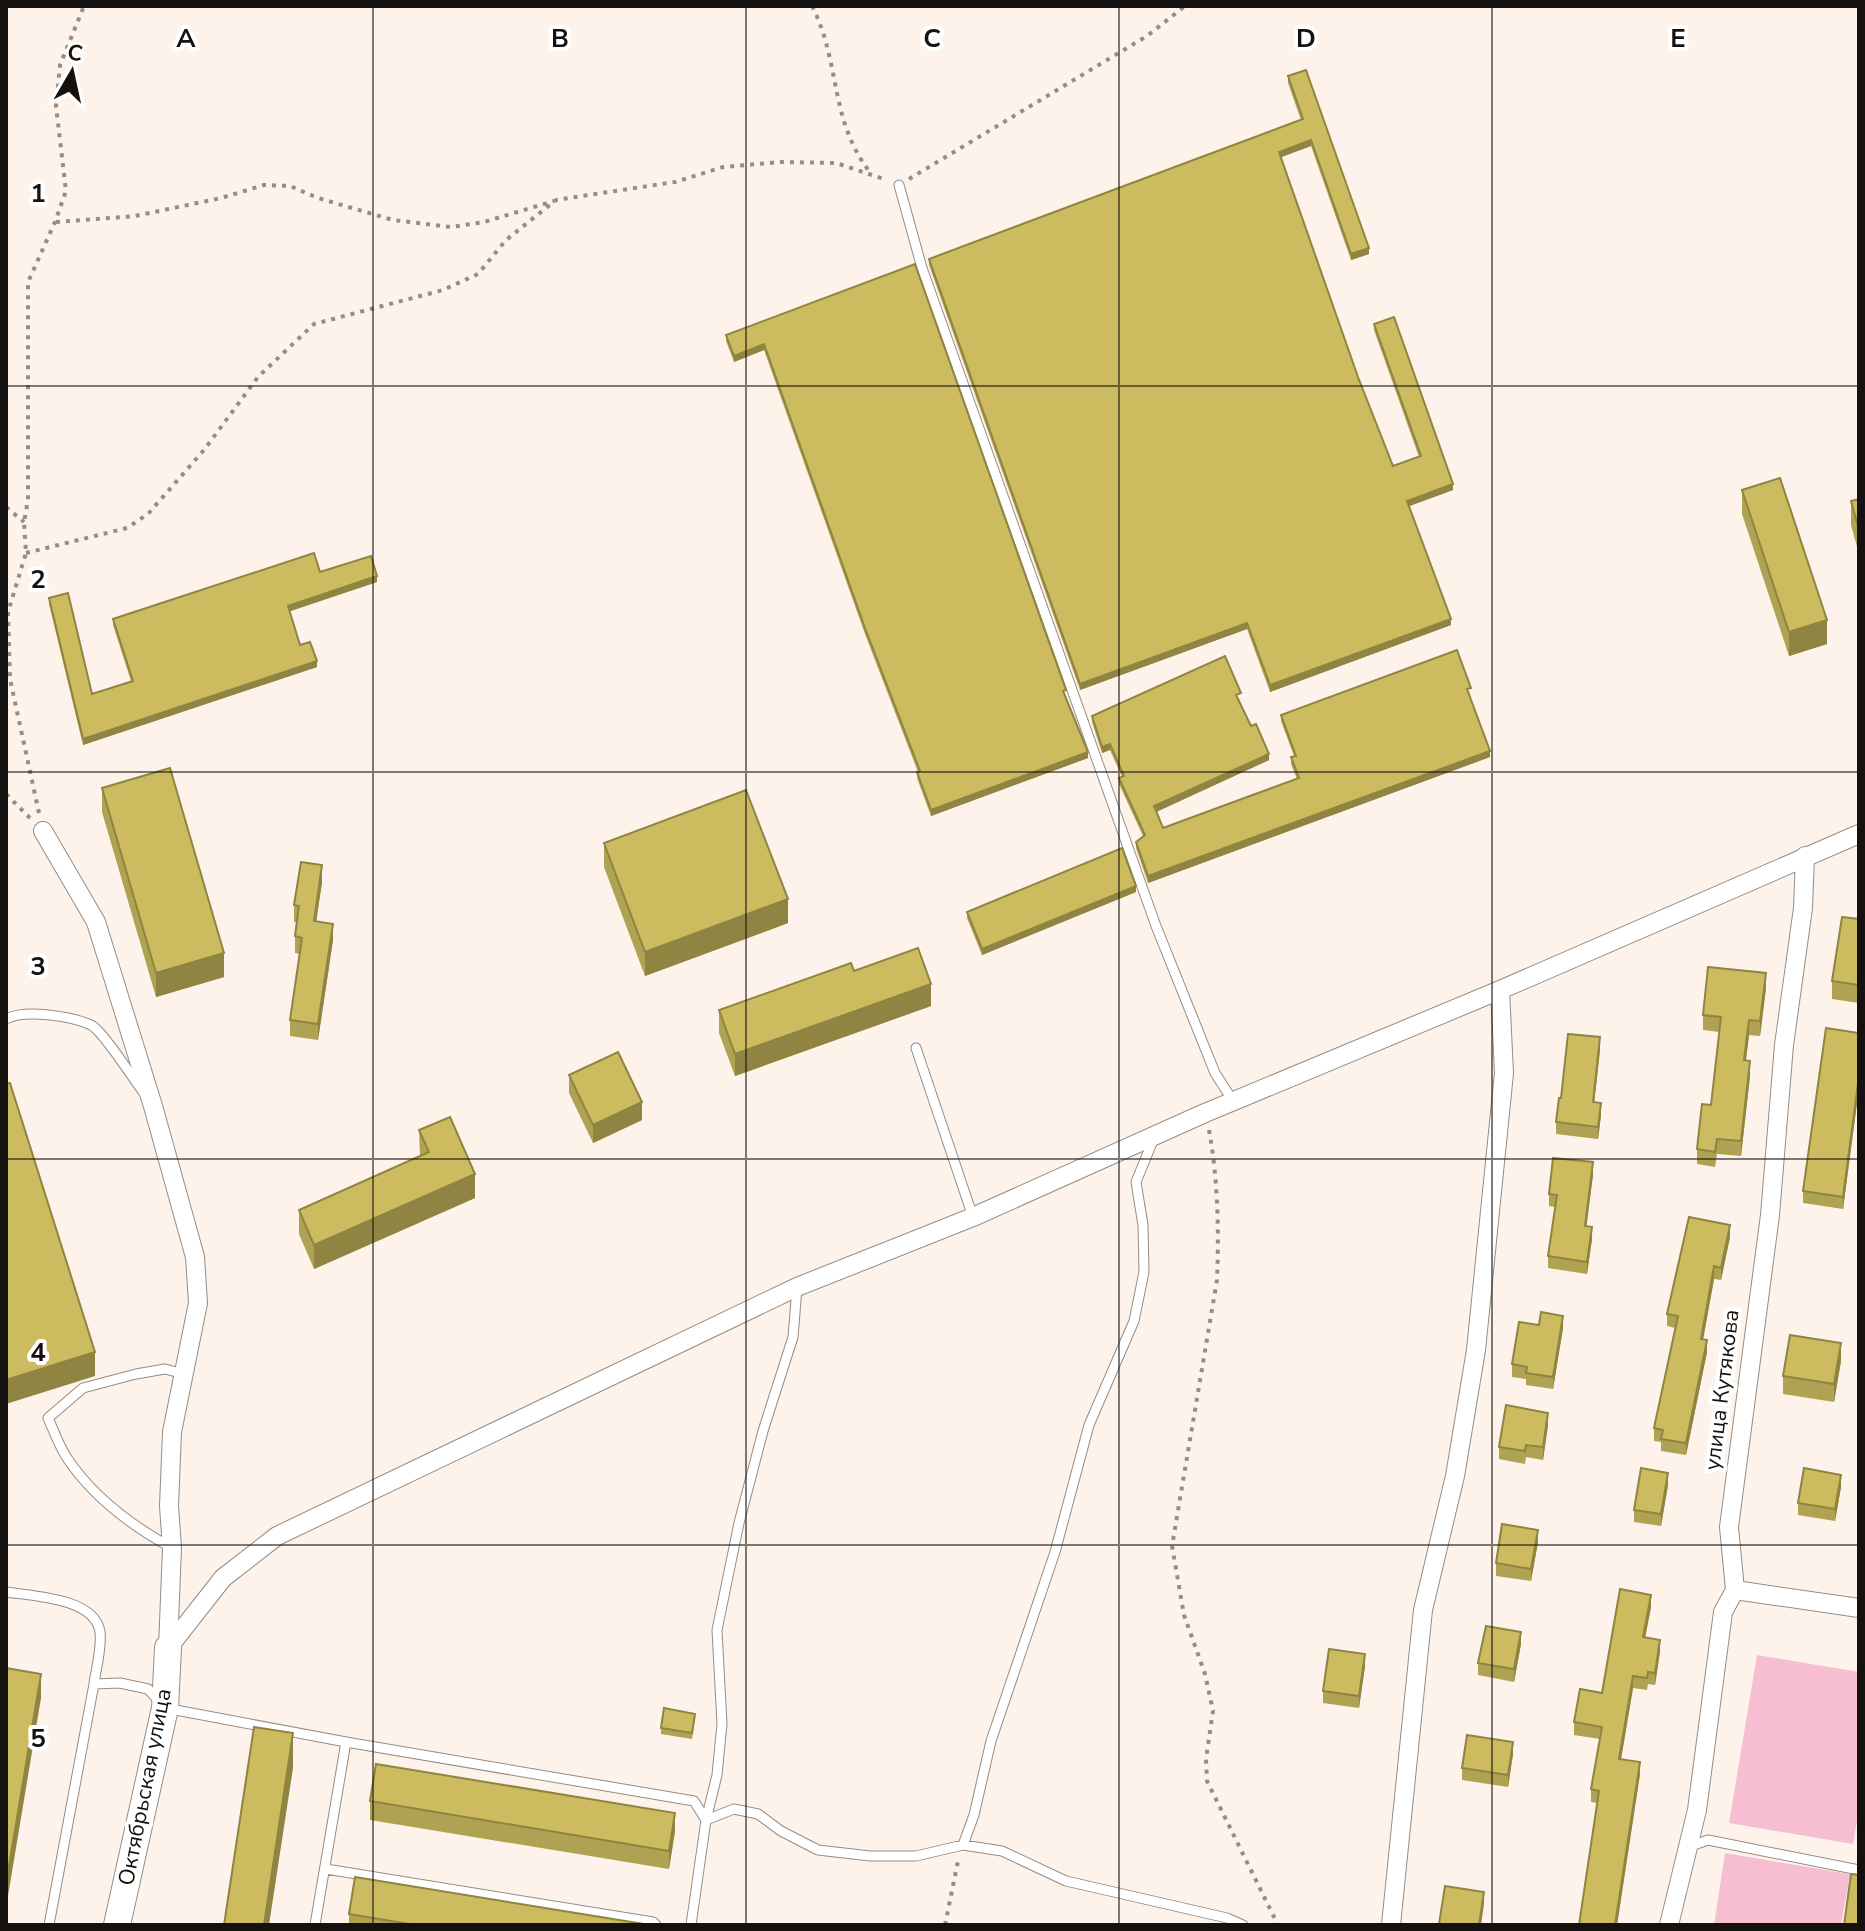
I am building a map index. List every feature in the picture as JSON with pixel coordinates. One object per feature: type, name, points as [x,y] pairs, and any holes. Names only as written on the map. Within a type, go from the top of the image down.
[{"type":"street","points":[[43,831],[96,922],[153,1106],[195,1257],[198,1303],[172,1432],[168,1648]]},
{"type":"street","points":[[168,1648],[223,1578],[277,1536],[797,1287],[973,1217],[1205,1113],[1500,990],[1859,834]]},
{"type":"street","name":"улица Кутякова","points":[[1669,1925],[1697,1810],[1723,1612],[1735,1590],[1729,1527],[1770,1215],[1784,1045],[1803,908],[1805,856]]},
{"type":"street","points":[[1391,1925],[1423,1610],[1455,1476],[1476,1350],[1504,1073],[1500,990]]},
{"type":"street","points":[[1735,1590],[1859,1608]]},
{"type":"street","name":"Октябрьская улица","points":[[117,1925],[165,1708],[168,1648]]},
{"type":"lane","points":[[899,185],[922,268],[1156,926],[1215,1073],[1233,1101]]},
{"type":"lane","points":[[6,1019],[15,1015],[44,1014],[93,1026],[153,1106]]},
{"type":"lane","points":[[916,1048],[973,1217]]},
{"type":"lane","points":[[963,1845],[974,1815],[991,1741],[1055,1552],[1089,1425],[1134,1321],[1144,1272],[1143,1225],[1136,1182],[1154,1138]]},
{"type":"lane","points":[[691,1925],[706,1820],[717,1775],[722,1724],[717,1630],[743,1507],[793,1337],[797,1287]]},
{"type":"lane","points":[[172,1548],[141,1531],[100,1497],[67,1458],[48,1418],[83,1388],[150,1371],[165,1369],[184,1374]]},
{"type":"lane","points":[[6,1592],[80,1606],[94,1618],[100,1633],[94,1684],[49,1925]]},
{"type":"lane","points":[[94,1684],[120,1683],[148,1689],[165,1708],[694,1801],[706,1820]]},
{"type":"lane","points":[[315,1925],[346,1742]]},
{"type":"lane","points":[[706,1820],[734,1809],[758,1814],[781,1831],[818,1850],[870,1856],[916,1856],[963,1845],[1002,1851],[1066,1881],[1227,1918],[1243,1925]]},
{"type":"lane","points":[[1688,1847],[1708,1840],[1859,1870]]},
{"type":"lane","points":[[326,1869],[653,1922],[656,1925]]},
{"type":"path","points":[[43,831],[10,679],[8,612],[26,553],[28,282],[66,191],[56,106],[60,65],[84,6]]},
{"type":"path","points":[[812,6],[829,47],[844,128],[870,173]]},
{"type":"path","points":[[55,222],[135,216],[221,198],[264,185],[290,186],[318,198],[393,220],[451,227],[484,222],[556,200],[675,182],[723,167],[781,162],[836,163],[899,185],[1147,36],[1185,6]]},
{"type":"path","points":[[26,553],[127,528],[148,514],[204,450],[258,377],[314,324],[443,290],[478,274],[506,240],[556,200]]},
{"type":"path","points":[[6,507],[24,522]]},
{"type":"path","points":[[6,794],[43,831]]},
{"type":"path","points":[[1205,1113],[1212,1149],[1217,1280],[1172,1546],[1184,1615],[1205,1674],[1213,1711],[1206,1759],[1207,1781],[1278,1925]]},
{"type":"path","points":[[945,1925],[963,1845]]},
{"type":"shaded area","points":[[1757,1655],[1859,1672],[1859,1809],[1853,1844],[1729,1823]]},
{"type":"shaded area","points":[[1725,1853],[1850,1874],[1841,1925],[1714,1925]]},
{"type":"building","points":[[1306,70],[1369,248],[1351,254],[1311,140],[1279,152],[1358,377],[1393,466],[1421,456],[1374,324],[1394,317],[1453,484],[1407,501],[1451,619],[1270,685],[1247,623],[1080,684],[929,259],[1303,119],[1288,76]]},
{"type":"building","points":[[915,264],[1066,690],[1063,691],[1088,752],[931,810],[917,772],[920,771],[865,628],[764,344],[734,356],[726,335]]},
{"type":"building","points":[[1780,478],[1827,620],[1789,632],[1742,490]]},
{"type":"building","points":[[1859,499],[1859,530],[1851,501]]},
{"type":"building","points":[[314,553],[320,572],[371,556],[377,576],[288,606],[300,645],[310,642],[317,661],[83,739],[49,598],[68,593],[92,694],[133,681],[113,619]]},
{"type":"building","points":[[1457,650],[1471,688],[1467,689],[1490,751],[1148,876],[1136,842],[1145,835],[1119,778],[1124,776],[1110,744],[1102,747],[1092,716],[1225,656],[1241,693],[1236,695],[1251,726],[1256,724],[1269,754],[1154,806],[1163,828],[1299,778],[1291,757],[1296,756],[1281,715]]},
{"type":"building","points":[[170,768],[224,953],[156,973],[102,788]]},
{"type":"building","points":[[746,790],[788,899],[645,952],[604,843]]},
{"type":"building","points":[[1122,848],[1136,886],[982,949],[967,912]]},
{"type":"building","points":[[301,862],[322,865],[314,921],[333,924],[318,1024],[290,1020],[302,938],[295,936],[299,906],[294,905]]},
{"type":"building","points":[[1842,917],[1859,919],[1859,985],[1832,981]]},
{"type":"building","points":[[918,948],[931,984],[735,1054],[719,1010],[851,963],[854,971]]},
{"type":"building","points":[[1708,967],[1766,973],[1760,1021],[1749,1020],[1744,1060],[1750,1061],[1741,1141],[1717,1139],[1715,1152],[1697,1149],[1702,1104],[1711,1105],[1721,1017],[1703,1015]]},
{"type":"building","points":[[1826,1028],[1859,1033],[1859,1076],[1843,1197],[1803,1191]]},
{"type":"building","points":[[1568,1034],[1600,1037],[1593,1102],[1601,1103],[1598,1127],[1556,1122]]},
{"type":"building","points":[[618,1052],[642,1102],[593,1125],[569,1075]]},
{"type":"building","points":[[10,1083],[95,1352],[6,1380],[6,1084]]},
{"type":"building","points":[[450,1117],[475,1174],[314,1245],[299,1210],[429,1152],[419,1130]]},
{"type":"building","points":[[1553,1158],[1593,1162],[1585,1226],[1592,1227],[1587,1262],[1548,1256],[1557,1195],[1549,1194]]},
{"type":"building","points":[[1689,1217],[1730,1225],[1721,1268],[1714,1266],[1701,1339],[1707,1340],[1686,1443],[1661,1439],[1663,1430],[1654,1428],[1678,1316],[1667,1314]]},
{"type":"building","points":[[1541,1312],[1563,1316],[1553,1377],[1526,1373],[1527,1367],[1512,1364],[1519,1322],[1539,1325]]},
{"type":"building","points":[[1790,1335],[1841,1343],[1834,1384],[1783,1376]]},
{"type":"building","points":[[1506,1405],[1548,1413],[1543,1447],[1526,1445],[1525,1451],[1499,1447]]},
{"type":"building","points":[[1641,1468],[1668,1473],[1661,1514],[1634,1510]]},
{"type":"building","points":[[1804,1468],[1841,1475],[1835,1509],[1798,1503]]},
{"type":"building","points":[[1502,1524],[1538,1530],[1531,1569],[1496,1563]]},
{"type":"building","points":[[1620,1589],[1651,1595],[1643,1637],[1660,1640],[1655,1673],[1648,1672],[1647,1678],[1633,1676],[1619,1759],[1640,1762],[1615,1925],[1579,1925],[1599,1791],[1591,1789],[1602,1727],[1574,1722],[1580,1689],[1602,1693]]},
{"type":"building","points":[[1486,1626],[1521,1632],[1514,1669],[1478,1663]]},
{"type":"building","points":[[1329,1649],[1365,1654],[1359,1696],[1323,1691]]},
{"type":"building","points":[[6,1668],[41,1674],[6,1884]]},
{"type":"building","points":[[664,1708],[695,1714],[692,1733],[661,1728]]},
{"type":"building","points":[[254,1727],[293,1733],[264,1925],[224,1925]]},
{"type":"building","points":[[1467,1735],[1513,1742],[1508,1775],[1462,1768]]},
{"type":"building","points":[[376,1764],[675,1813],[669,1851],[370,1801]]},
{"type":"building","points":[[1851,1874],[1859,1875],[1859,1925],[1844,1925]]},
{"type":"building","points":[[355,1877],[650,1925],[415,1925],[349,1914]]},
{"type":"building","points":[[1445,1886],[1484,1892],[1479,1925],[1439,1924]]}]
